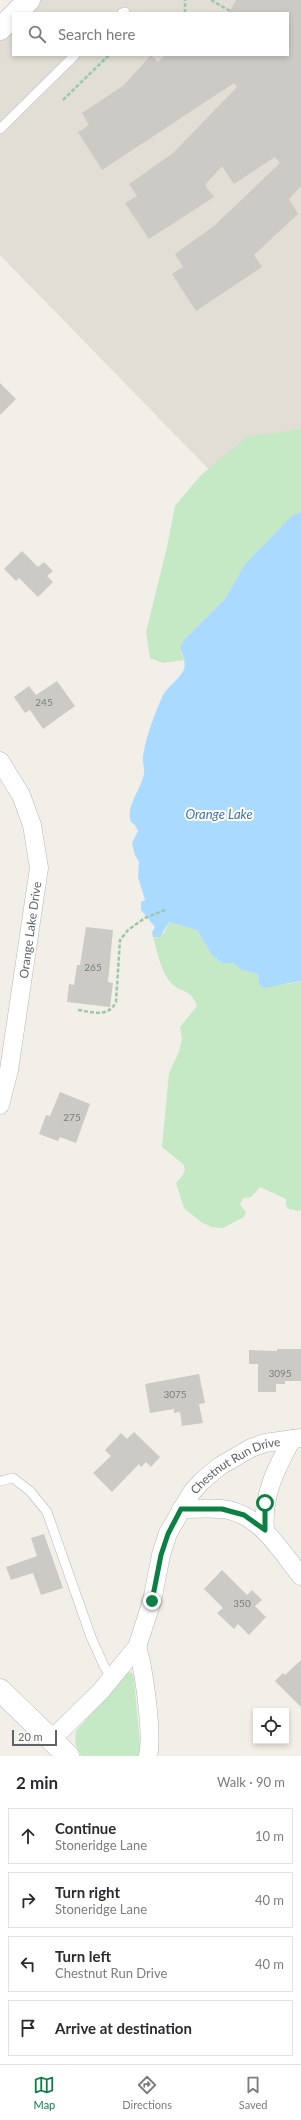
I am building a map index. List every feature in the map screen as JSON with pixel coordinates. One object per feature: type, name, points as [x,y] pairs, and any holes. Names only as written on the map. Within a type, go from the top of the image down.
[{"type":"street","points":[[17,12],[29,0]]},
{"type":"street","points":[[0,29],[12,17]]},
{"type":"street","name":"Orange Lake Drive","points":[[0,761],[21,795],[30,817],[38,852],[39,868],[9,1070],[0,1105]]},
{"type":"street","points":[[265,1530],[265,1503],[270,1483],[297,1439]]},
{"type":"street","name":"Chestnut Run Drive","points":[[51,1740],[112,1678],[126,1657],[137,1647],[152,1601],[161,1555],[168,1534],[181,1509],[202,1481],[238,1454],[265,1443],[297,1439]]},
{"type":"street","points":[[181,1509],[222,1509],[244,1515],[265,1530],[301,1576]]},
{"type":"street","points":[[137,1647],[142,1665],[149,1739],[148,1756]]},
{"type":"street","points":[[0,1690],[68,1756]]},
{"type":"lane","points":[[0,129],[74,56]]},
{"type":"lane","points":[[0,1482],[13,1478],[30,1491],[47,1512],[91,1637],[104,1666],[112,1678]]},
{"type":"path","points":[[185,0],[185,12]]},
{"type":"path","points":[[211,0],[230,11]]},
{"type":"path","points":[[63,100],[108,56]]},
{"type":"path","points":[[78,1010],[105,1014],[112,1010],[116,1002],[120,940],[128,930],[145,918],[165,910]]},
{"type":"shaded area","points":[[35,0],[301,0],[301,564],[0,255],[0,35],[12,23],[12,56],[289,56],[289,12],[23,12]]},
{"type":"green space","points":[[301,428],[301,512],[291,517],[245,564],[225,599],[184,640],[180,648],[184,660],[163,663],[150,658],[146,632],[167,547],[175,506],[200,476],[248,436],[278,433]]},
{"type":"green space","points":[[169,922],[197,930],[212,955],[223,964],[233,963],[242,970],[258,974],[259,984],[288,984],[301,981],[301,1209],[299,1211],[289,1209],[286,1206],[286,1199],[260,1187],[251,1197],[243,1198],[240,1205],[246,1212],[244,1217],[223,1228],[212,1227],[201,1222],[184,1208],[176,1183],[183,1175],[185,1169],[183,1164],[162,1147],[169,1073],[179,1052],[182,1039],[180,1027],[197,1006],[189,993],[172,984],[160,962],[153,937],[157,938],[164,933]]},
{"type":"green space","points":[[128,1672],[132,1673],[134,1678],[140,1745],[139,1756],[81,1756],[75,1743],[76,1731]]},
{"type":"water","name":"Orange Lake","points":[[301,512],[301,981],[263,988],[259,984],[258,974],[242,970],[233,963],[223,964],[212,955],[197,930],[169,922],[160,937],[153,937],[152,932],[155,927],[141,910],[141,902],[145,900],[138,877],[139,862],[135,855],[132,843],[138,831],[135,825],[131,822],[130,810],[144,774],[143,756],[154,717],[163,695],[180,676],[185,666],[180,648],[184,640],[225,599],[245,564],[291,517]]},
{"type":"building","points":[[236,0],[301,0],[301,186],[289,199],[298,214],[254,255],[262,267],[196,311],[172,274],[183,267],[175,254],[214,226],[280,163],[275,157],[234,184],[222,166],[205,185],[214,197],[149,239],[125,203],[137,196],[129,184],[173,153],[237,87],[234,83],[102,170],[78,132],[89,125],[82,113],[123,86],[150,56],[158,62],[164,56],[289,56],[289,12],[230,12]]},
{"type":"building","points":[[0,383],[16,399],[0,415]]},
{"type":"building","points":[[22,551],[38,567],[44,562],[53,571],[47,576],[53,582],[38,597],[19,578],[16,581],[4,569]]},
{"type":"building","points":[[57,681],[75,706],[43,729],[30,710],[25,713],[14,697],[29,686],[36,695]]},
{"type":"building","points":[[86,927],[113,930],[108,982],[113,983],[110,1007],[67,1002],[69,984],[74,985],[77,965],[80,965]]},
{"type":"building","points":[[60,1092],[90,1104],[76,1143],[60,1137],[58,1141],[39,1134],[46,1115],[50,1116]]},
{"type":"building","points":[[277,1349],[301,1349],[301,1381],[285,1381],[285,1384],[276,1384],[276,1392],[258,1392],[258,1364],[249,1364],[249,1350],[277,1351]]},
{"type":"building","points":[[199,1374],[205,1403],[199,1404],[203,1423],[182,1426],[180,1412],[174,1413],[174,1409],[150,1413],[145,1384]]},
{"type":"building","points":[[134,1432],[160,1457],[151,1467],[146,1462],[141,1467],[139,1464],[112,1492],[93,1473],[111,1456],[105,1450],[121,1433],[127,1439]]},
{"type":"building","points":[[44,1534],[63,1588],[41,1595],[33,1573],[11,1580],[6,1567],[37,1556],[31,1538]]},
{"type":"building","points":[[222,1570],[247,1595],[252,1590],[262,1600],[255,1606],[266,1617],[249,1635],[238,1624],[234,1629],[217,1613],[223,1608],[204,1589]]},
{"type":"building","points":[[301,1660],[301,1707],[275,1681],[283,1673],[285,1675]]},
{"type":"route","points":[[152,1601],[161,1555],[168,1534],[181,1509],[222,1509],[244,1515],[265,1530],[265,1503]]}]
